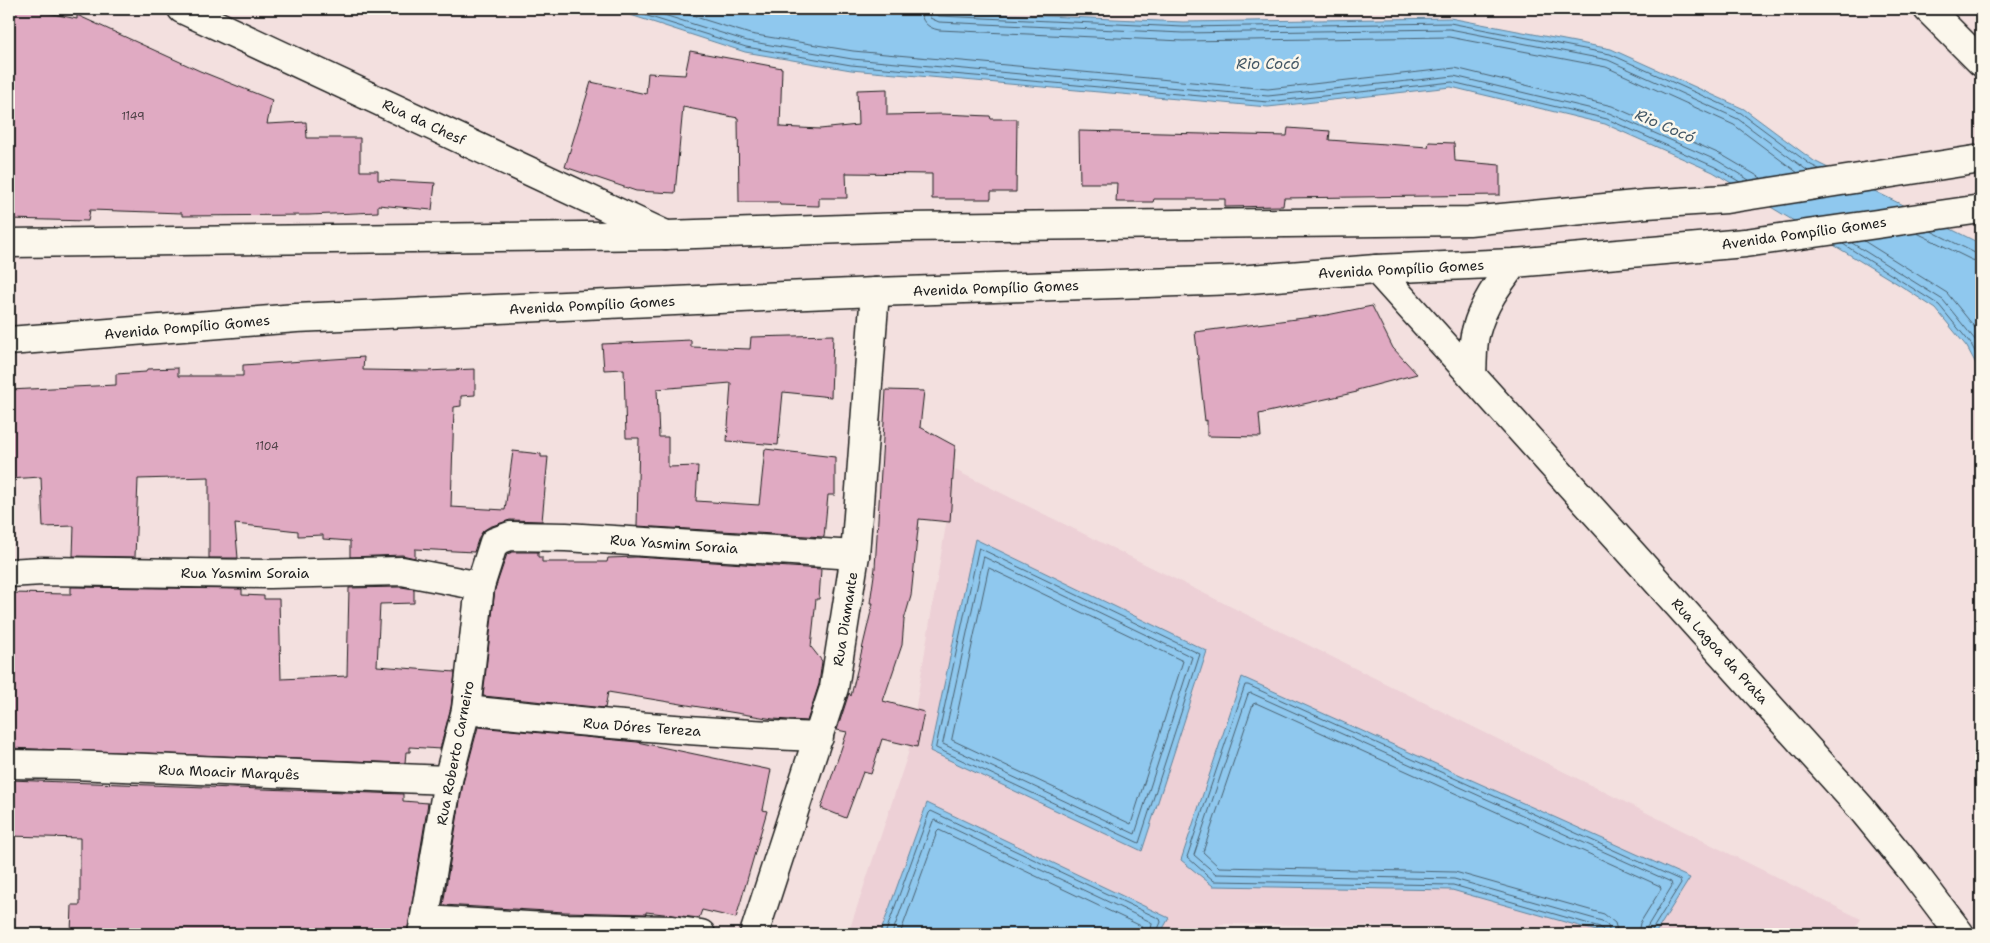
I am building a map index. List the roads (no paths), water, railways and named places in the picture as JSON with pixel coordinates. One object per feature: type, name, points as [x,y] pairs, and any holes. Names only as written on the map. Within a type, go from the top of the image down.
[{"type":"street","name":"Rua da Chesf","points":[[182,9],[666,235]]},
{"type":"street","points":[[1928,9],[1981,62]]},
{"type":"street","points":[[9,243],[666,235],[904,227],[1469,221],[1646,204],[1726,199],[1981,159]]},
{"type":"street","name":"Avenida Pompílio Gomes","points":[[9,341],[296,318],[875,292],[1238,280],[1376,269],[1514,263],[1744,243],[1981,209]]},
{"type":"street","points":[[1472,374],[1475,332],[1494,289],[1514,263]]},
{"type":"street","name":"Rua Lagoa da Prata","points":[[1376,269],[1860,807],[1914,873],[1960,934]]},
{"type":"street","name":"Rua Diamante","points":[[754,934],[834,688],[855,555],[875,292]]},
{"type":"street","name":"Rua Yasmim Soraia","points":[[494,542],[510,536],[542,536],[855,555]]},
{"type":"street","name":"Rua Roberto Carneiro","points":[[423,927],[448,780],[466,710],[480,586],[494,542]]},
{"type":"street","name":"Rua Yasmim Soraia","points":[[9,573],[42,571],[269,574],[402,571],[480,586]]},
{"type":"street","name":"Rua Dóres Tereza","points":[[466,710],[608,725],[748,735],[819,737]]},
{"type":"street","name":"Rua Moacir Marquês","points":[[9,764],[448,780]]},
{"type":"street","points":[[423,927],[672,930],[701,934]]},
{"type":"water","name":"Rio Cocó","points":[[612,9],[882,9],[1183,22],[1450,18],[1611,49],[1744,109],[1814,161],[1981,244],[1981,373],[1967,347],[1936,309],[1713,172],[1605,124],[1451,87],[1268,107],[851,70],[745,52]]},
{"type":"water","points":[[975,539],[1207,651],[1142,851],[930,751]]},
{"type":"water","points":[[1242,677],[1690,878],[1655,934],[1607,934],[1452,890],[1213,886],[1181,860]]},
{"type":"water","points":[[927,803],[1169,918],[1160,934],[880,934]]}]
